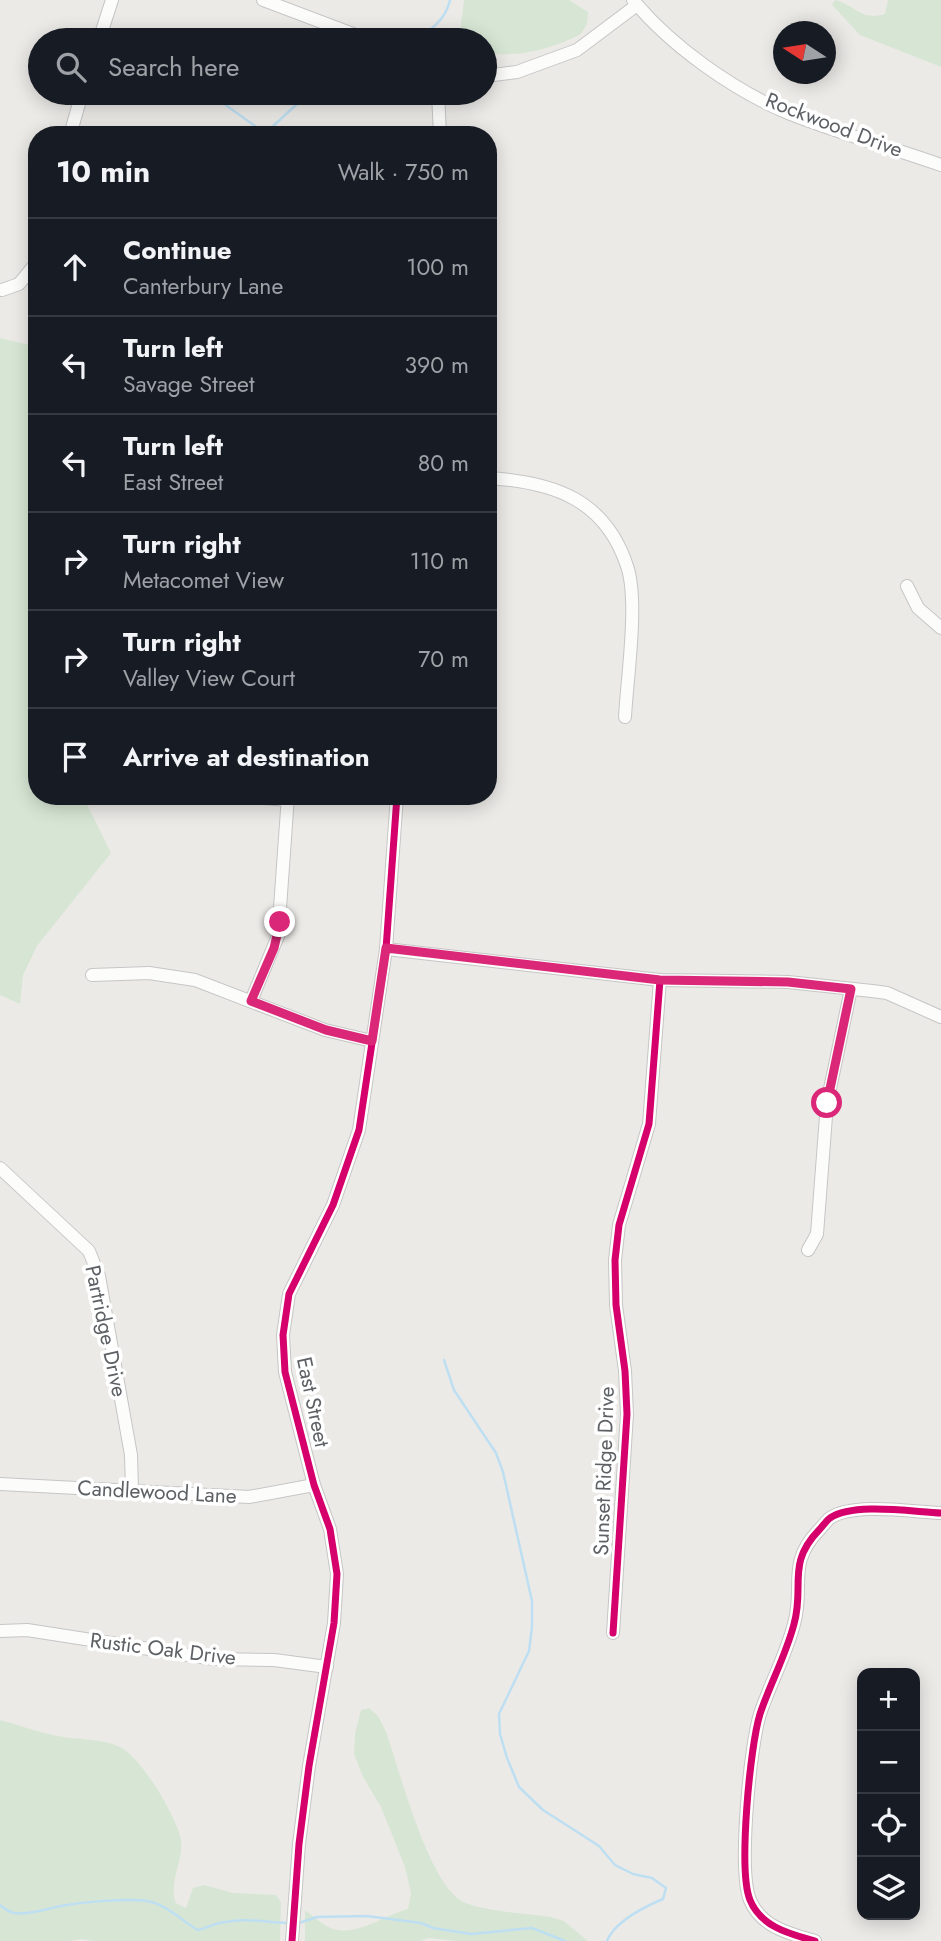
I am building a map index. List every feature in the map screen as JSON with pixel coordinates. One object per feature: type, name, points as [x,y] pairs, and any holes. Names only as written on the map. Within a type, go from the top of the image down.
[{"type":"street","points":[[103,28],[112,0]]},
{"type":"street","points":[[263,0],[337,28]]},
{"type":"street","points":[[497,74],[517,72],[577,50],[635,2]]},
{"type":"street","name":"Rockwood Drive","points":[[635,2],[678,44],[724,79],[775,106],[941,164]]},
{"type":"street","points":[[73,126],[79,105]]},
{"type":"street","points":[[439,105],[440,126]]},
{"type":"street","points":[[2,290],[19,284],[28,273]]},
{"type":"street","points":[[497,478],[550,486],[585,504],[612,532],[628,567],[632,606],[625,717]]},
{"type":"street","points":[[907,586],[918,608],[941,628]]},
{"type":"street","points":[[251,1001],[278,936],[287,805]]},
{"type":"street","name":"East Street","points":[[292,1941],[299,1844],[309,1766],[334,1623],[337,1574],[330,1529],[314,1485],[285,1373],[283,1335],[289,1294],[333,1205],[359,1130],[386,948],[396,805]]},
{"type":"street","points":[[386,948],[660,980],[788,982],[887,993],[941,1017]]},
{"type":"street","points":[[92,975],[149,973],[195,980],[326,1030],[372,1041]]},
{"type":"street","name":"Sunset Ridge Drive","points":[[613,1633],[627,1414],[625,1371],[616,1305],[615,1260],[619,1225],[649,1124],[660,980]]},
{"type":"street","points":[[808,1250],[817,1234],[827,1103],[851,989]]},
{"type":"street","name":"Partridge Drive","points":[[0,1168],[89,1251],[102,1290],[131,1455],[132,1490]]},
{"type":"street","name":"Candlewood Lane","points":[[0,1484],[249,1497],[314,1485]]},
{"type":"street","points":[[815,1941],[787,1933],[767,1923],[751,1901],[746,1880],[748,1809],[756,1731],[795,1623],[797,1566],[808,1542],[831,1518],[855,1510],[941,1513]]},
{"type":"street","name":"Rustic Oak Drive","points":[[0,1631],[27,1630],[214,1659],[274,1660],[327,1667]]},
{"type":"green space","points":[[464,0],[569,0],[588,12],[587,24],[581,34],[547,48],[522,53],[497,54],[497,28],[460,28]]},
{"type":"green space","points":[[835,0],[864,14],[877,16],[885,14],[888,0],[941,0],[941,67],[860,35],[832,5]]},
{"type":"green space","points":[[0,338],[28,345],[28,805],[87,805],[111,853],[37,946],[23,975],[20,1004],[0,995]]},
{"type":"green space","points":[[369,1708],[378,1716],[386,1732],[428,1853],[453,1893],[475,1906],[564,1921],[588,1941],[455,1941],[429,1938],[420,1941],[305,1941],[305,1910],[330,1928],[352,1930],[408,1909],[411,1893],[405,1867],[381,1807],[363,1777],[354,1754],[355,1734],[361,1710]]},
{"type":"green space","points":[[0,1720],[57,1736],[105,1742],[128,1753],[157,1789],[178,1830],[181,1848],[174,1888],[176,1903],[186,1908],[193,1888],[204,1885],[233,1893],[276,1895],[281,1902],[280,1941],[0,1941]]},
{"type":"waterway","points":[[432,28],[441,18],[450,0]]},
{"type":"waterway","points":[[226,105],[255,126]]},
{"type":"waterway","points":[[273,126],[296,105]]},
{"type":"waterway","points":[[444,1360],[454,1390],[496,1453],[503,1472],[532,1601],[529,1651],[499,1714],[500,1734],[519,1787],[543,1810],[599,1846],[615,1865],[633,1874],[652,1878],[666,1888],[663,1899],[623,1921],[607,1941]]},
{"type":"waterway","points":[[0,1905],[10,1912],[20,1913],[81,1903],[138,1900],[161,1906],[198,1930],[233,1921],[286,1923]]},
{"type":"waterway","points":[[299,1923],[317,1917],[367,1916],[421,1923],[433,1928],[471,1934],[532,1928],[565,1941]]},
{"type":"cycle path","points":[[292,1941],[299,1844],[309,1766],[334,1623],[337,1574],[330,1529],[314,1485],[285,1372],[283,1335],[289,1294],[333,1205],[359,1130],[386,949],[396,805]]},
{"type":"cycle path","points":[[613,1633],[627,1414],[625,1371],[616,1305],[615,1260],[619,1225],[649,1124],[660,980]]},
{"type":"cycle path","points":[[815,1941],[777,1928],[761,1917],[750,1900],[745,1863],[749,1779],[756,1730],[794,1624],[799,1565],[809,1542],[830,1518],[841,1513],[868,1509],[941,1513]]},
{"type":"route","points":[[280,922],[274,948],[251,1001],[326,1030],[372,1041],[386,948],[660,980],[788,982],[851,989],[827,1103]]}]
